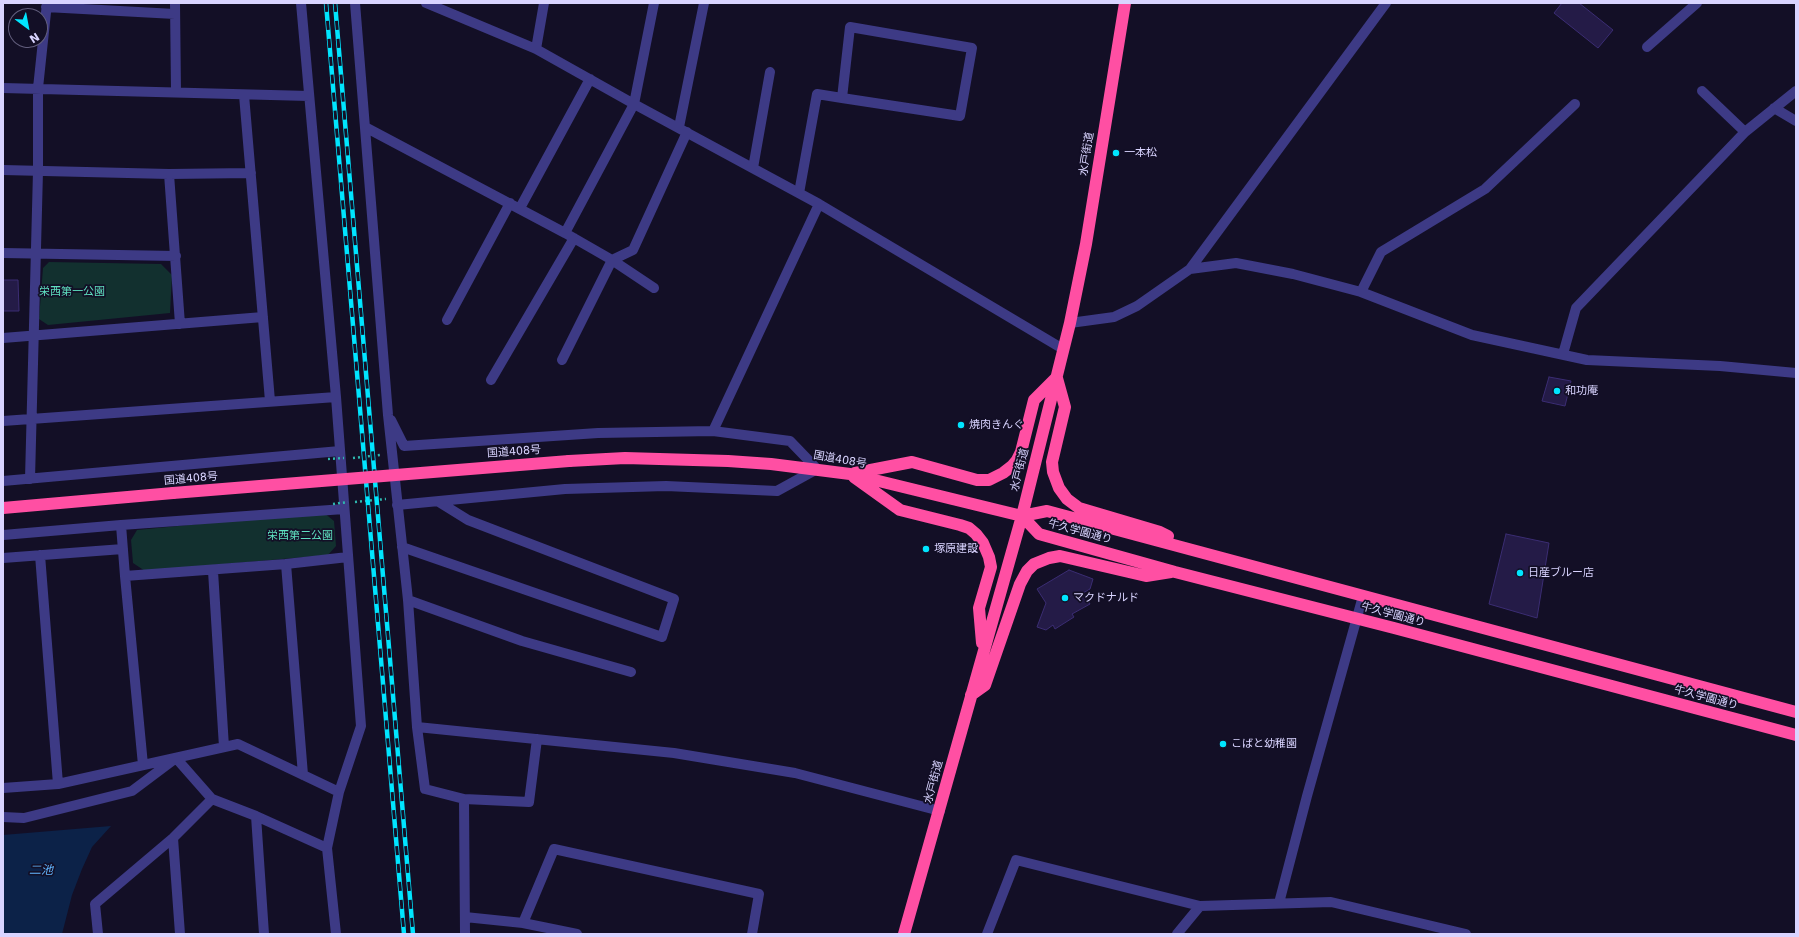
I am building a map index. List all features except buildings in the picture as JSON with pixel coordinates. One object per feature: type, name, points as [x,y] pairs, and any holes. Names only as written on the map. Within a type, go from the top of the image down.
[{"type":"highway","name":"水戸街道","points":[[904,934],[940,811],[983,650],[1022,516],[1070,323],[1086,244],[1125,3]]},
{"type":"highway","points":[[850,474],[912,462],[977,480],[989,480],[1003,473],[1017,460],[1021,452],[1034,400],[1057,377]]},
{"type":"highway","points":[[1057,377],[1065,407],[1052,462],[1052,472],[1059,488],[1067,499],[1079,508],[1160,532],[1190,548]]},
{"type":"highway","name":"国道408号","points":[[3,508],[569,461],[625,458],[715,460],[817,469],[850,474],[1022,516]]},
{"type":"highway","points":[[850,474],[900,510],[969,528],[983,543],[989,557],[991,567],[979,608],[983,650]]},
{"type":"highway","name":"牛久学園通り","points":[[1022,516],[1046,511],[1190,548],[1796,712]]},
{"type":"highway","name":"牛久学園通り","points":[[1022,516],[1039,534],[1175,572],[1796,735]]},
{"type":"highway","points":[[971,695],[985,685],[1020,584],[1027,571],[1034,564],[1049,558],[1060,556],[1146,576],[1175,572]]},
{"type":"street","points":[[175,3],[176,92]]},
{"type":"street","points":[[301,3],[342,455],[361,726],[339,792],[327,848],[336,934]]},
{"type":"street","points":[[356,3],[394,502],[402,547],[408,600],[417,727],[426,789],[464,799],[529,802],[537,739]]},
{"type":"street","points":[[426,3],[536,50],[683,129],[800,193],[1063,349]]},
{"type":"street","points":[[536,50],[544,3]]},
{"type":"street","points":[[565,233],[634,104],[654,3]]},
{"type":"street","points":[[562,360],[612,260],[633,250],[683,129],[704,3]]},
{"type":"street","points":[[1070,323],[1114,317],[1137,306],[1190,269],[1386,3]]},
{"type":"street","points":[[1647,47],[1697,3]]},
{"type":"street","points":[[30,479],[35,336],[38,88],[47,5],[175,14]]},
{"type":"street","points":[[800,193],[817,94],[842,98],[960,116],[972,48],[850,27],[842,98]]},
{"type":"street","points":[[753,168],[770,72]]},
{"type":"street","points":[[520,208],[590,79]]},
{"type":"street","points":[[3,88],[309,96]]},
{"type":"street","points":[[1702,91],[1745,132]]},
{"type":"street","points":[[1563,354],[1576,308],[1745,132],[1796,91]]},
{"type":"street","points":[[244,94],[270,402]]},
{"type":"street","points":[[1361,292],[1381,252],[1485,189],[1575,104]]},
{"type":"street","points":[[1774,108],[1796,122]]},
{"type":"street","points":[[365,126],[574,238],[612,260],[654,288]]},
{"type":"street","points":[[3,170],[169,174],[251,173]]},
{"type":"street","points":[[169,174],[180,324]]},
{"type":"street","points":[[447,320],[510,203]]},
{"type":"street","points":[[714,430],[818,204]]},
{"type":"street","points":[[491,380],[574,238]]},
{"type":"street","points":[[3,252],[176,256]]},
{"type":"street","points":[[1190,269],[1236,263],[1293,274],[1361,292],[1472,335],[1587,360],[1720,366],[1796,373]]},
{"type":"street","points":[[3,338],[263,317]]},
{"type":"street","points":[[3,421],[336,397]]},
{"type":"street","points":[[388,415],[404,446],[598,433],[714,430],[790,441],[817,469],[777,490],[642,486],[565,489],[439,502],[394,502]]},
{"type":"street","points":[[3,481],[342,455]]},
{"type":"street","points":[[402,547],[662,637],[674,599],[468,520],[439,502]]},
{"type":"street","points":[[3,535],[346,505]]},
{"type":"street","points":[[121,525],[143,766]]},
{"type":"street","points":[[3,558],[123,549]]},
{"type":"street","points":[[40,555],[58,784]]},
{"type":"street","points":[[125,576],[212,571],[348,557]]},
{"type":"street","points":[[286,564],[303,775]]},
{"type":"street","points":[[212,571],[224,748]]},
{"type":"street","points":[[1279,903],[1307,796],[1363,596]]},
{"type":"street","points":[[408,600],[522,641],[631,672]]},
{"type":"street","points":[[417,727],[674,753],[795,773],[940,811]]},
{"type":"street","points":[[3,788],[58,784],[238,744],[339,792]]},
{"type":"street","points":[[176,758],[212,799],[256,816],[327,848]]},
{"type":"street","points":[[3,817],[24,818],[132,791],[176,758]]},
{"type":"street","points":[[98,934],[95,904],[173,838],[212,799]]},
{"type":"street","points":[[464,799],[465,934]]},
{"type":"street","points":[[256,816],[264,934]]},
{"type":"street","points":[[173,838],[180,934]]},
{"type":"street","points":[[524,923],[554,849],[759,894],[752,934]]},
{"type":"street","points":[[987,934],[1016,860],[1200,906],[1331,902],[1466,934]]},
{"type":"street","points":[[1177,934],[1200,906]]},
{"type":"street","points":[[465,917],[524,923],[577,934]]},
{"type":"path","points":[[328,459],[342,455],[381,455]]},
{"type":"path","points":[[333,504],[346,505],[394,502]]},
{"type":"green space","name":"栄西第一公園","points":[[49,262],[161,264],[172,275],[170,313],[48,325],[39,319],[43,268]]},
{"type":"green space","name":"栄西第二公園","points":[[323,512],[334,521],[336,546],[328,555],[145,571],[133,563],[131,540],[137,530]]},
{"type":"water","name":"二池","points":[[111,826],[92,847],[82,869],[72,895],[62,934],[3,934],[3,835]]},
{"type":"railway","points":[[326,3],[404,934]]},
{"type":"railway","points":[[335,3],[413,934]]},
{"type":"place","name":"一本松","points":[[1116,153]]},
{"type":"place","name":"和功庵","points":[[1557,391]]},
{"type":"place","name":"焼肉きんぐ","points":[[961,425]]},
{"type":"place","name":"塚原建設","points":[[926,549]]},
{"type":"place","name":"日産ブルー店","points":[[1520,573]]},
{"type":"place","name":"マクドナルド","points":[[1065,598]]},
{"type":"place","name":"こばと幼稚園","points":[[1223,744]]}]
